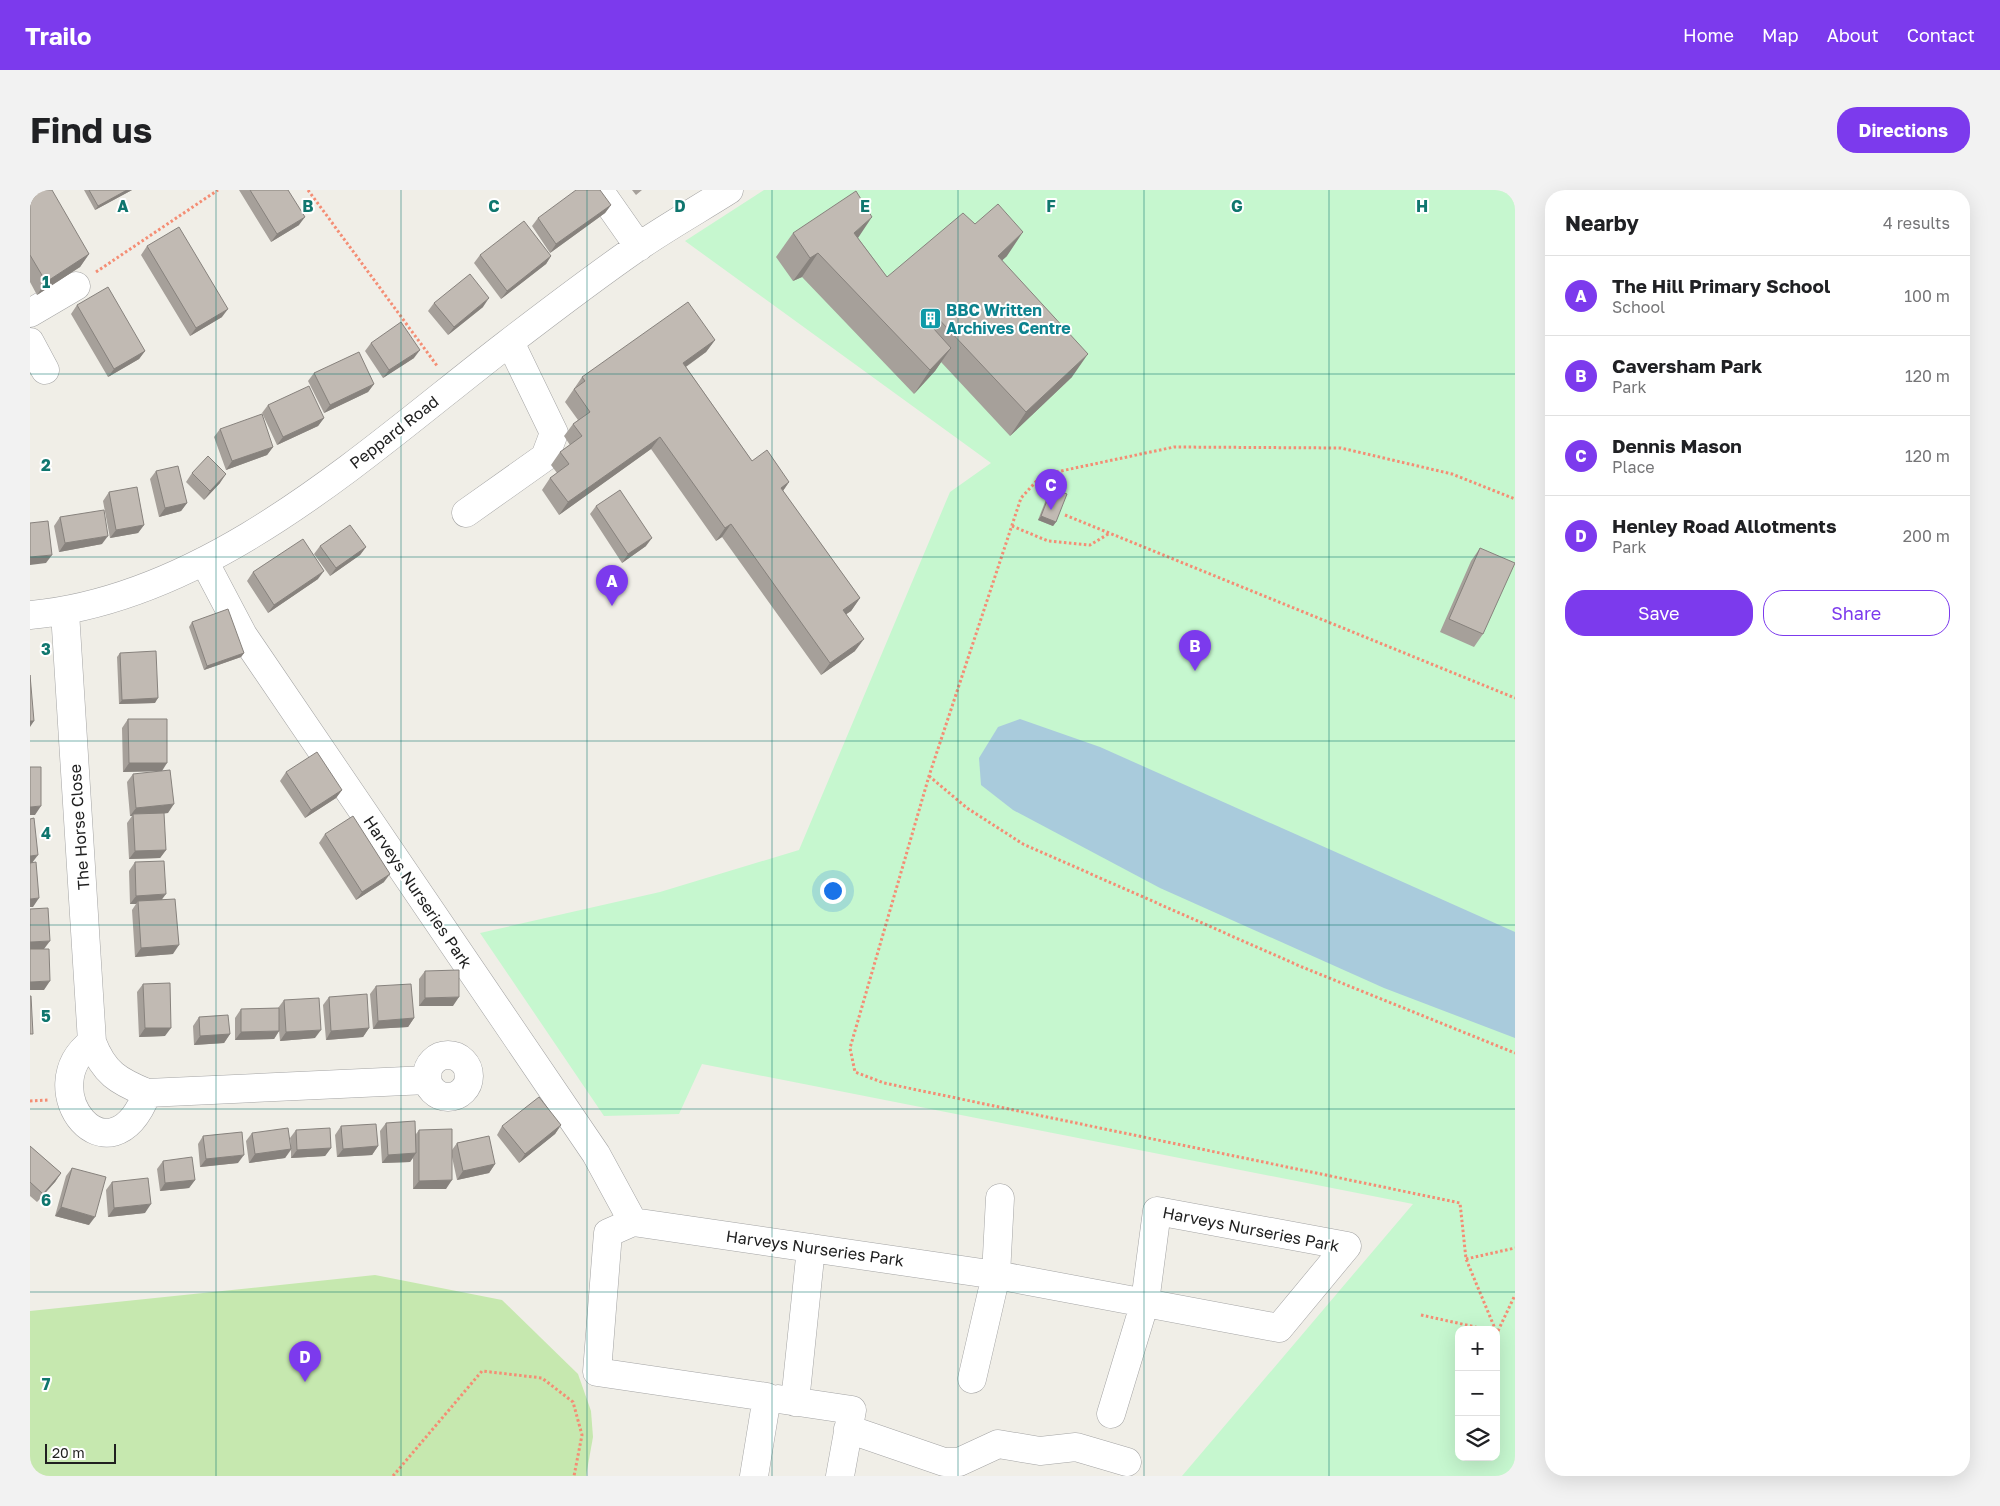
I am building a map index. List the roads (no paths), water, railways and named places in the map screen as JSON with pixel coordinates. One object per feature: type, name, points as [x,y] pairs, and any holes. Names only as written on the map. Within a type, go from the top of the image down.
[{"type":"street","points":[[599,190],[638,246]]},
{"type":"street","name":"Peppard Road","points":[[30,616],[65,612],[124,595],[204,561],[267,524],[337,475],[638,246],[729,190]]},
{"type":"street","points":[[30,313],[76,286]]},
{"type":"street","points":[[30,342],[45,370]]},
{"type":"street","points":[[466,513],[545,457],[554,433],[510,342]]},
{"type":"street","name":"Harveys Nurseries Park","points":[[204,561],[243,635],[596,1154],[633,1222],[996,1275],[1145,1302],[1279,1328],[1347,1246],[1157,1211],[1145,1302],[1111,1414]]},
{"type":"street","name":"The Horse Close","points":[[65,612],[92,1042],[98,1058],[111,1074],[147,1093]]},
{"type":"street","points":[[92,1042],[76,1051],[66,1067],[60,1084],[61,1099],[69,1117],[84,1130],[103,1134],[116,1130],[132,1120],[141,1108],[147,1093],[427,1080]]},
{"type":"street","points":[[972,1379],[996,1275],[1000,1198]]},
{"type":"street","points":[[633,1222],[608,1233],[597,1372],[852,1410],[840,1476]]},
{"type":"street","points":[[795,1402],[811,1248]]},
{"type":"street","points":[[754,1476],[767,1397]]},
{"type":"street","points":[[848,1429],[944,1462],[959,1462],[998,1444],[1040,1451],[1076,1447],[1128,1462]]},
{"type":"water","points":[[1020,719],[1100,747],[1515,932],[1515,1038],[1384,988],[1160,888],[1013,810],[981,785],[979,758],[998,727]]},
{"type":"place","name":"BBC Written Archives Centre","points":[[930,319]]},
{"type":"place","name":"Dennis Mason","points":[[1051,510]]},
{"type":"place","name":"The Hill Primary School","points":[[612,606]]},
{"type":"place","name":"Caversham Park","points":[[1195,671]]},
{"type":"place","name":"Henley Road Allotments","points":[[305,1382]]}]
